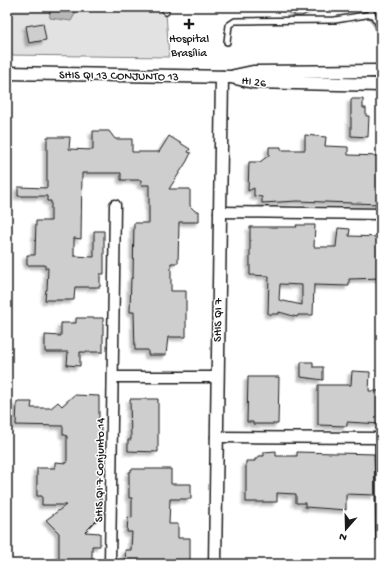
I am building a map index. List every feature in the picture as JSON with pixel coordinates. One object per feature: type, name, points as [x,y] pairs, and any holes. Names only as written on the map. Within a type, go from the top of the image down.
[{"type":"street","name":"HI 26","points":[[226,77],[253,72],[381,70]]},
{"type":"street","name":"SHIS QI 13 CONJUNTO 13","points":[[7,73],[226,77]]},
{"type":"street","name":"HI 26","points":[[226,77],[253,82],[381,85]]},
{"type":"street","name":"SHIS QI 7","points":[[215,564],[219,212],[226,77]]},
{"type":"street","name":"SHIS QI 7 Conjunto 14","points":[[110,564],[116,205]]},
{"type":"street","points":[[219,212],[381,214]]},
{"type":"street","points":[[113,377],[216,377]]},
{"type":"street","points":[[216,437],[380,438]]},
{"type":"lane","points":[[368,7],[381,28]]},
{"type":"lane","points":[[227,42],[229,25],[235,21],[335,20],[372,14]]},
{"type":"lane","points":[[379,537],[380,438]]},
{"type":"shaded area","points":[[7,7],[163,7],[166,12],[169,57],[7,55]]},
{"type":"shaded area","points":[[49,7],[79,7],[71,21],[50,18]]},
{"type":"shaded area","points":[[363,7],[381,7],[381,39]]},
{"type":"building","points":[[289,7],[317,7],[302,16],[295,16]]},
{"type":"building","points":[[43,23],[46,40],[29,43],[26,26]]},
{"type":"building","points":[[351,99],[363,99],[363,108],[366,108],[366,116],[369,116],[368,137],[351,136]]},
{"type":"building","points":[[93,131],[109,131],[115,139],[132,139],[132,152],[159,152],[169,136],[190,149],[188,152],[191,153],[187,161],[169,189],[190,189],[190,206],[195,211],[199,211],[199,222],[179,222],[178,263],[171,263],[171,291],[186,291],[186,337],[168,337],[166,355],[148,355],[148,350],[135,350],[134,312],[130,312],[131,278],[133,278],[134,223],[149,223],[149,185],[141,185],[141,180],[121,180],[121,173],[82,173],[81,239],[74,238],[74,256],[94,257],[94,231],[104,231],[104,274],[100,274],[100,287],[75,287],[74,300],[45,300],[48,268],[45,268],[45,265],[27,265],[27,255],[35,255],[36,221],[51,221],[51,201],[47,201],[47,196],[18,196],[18,187],[47,188],[47,137],[70,137],[69,149],[93,150]]},
{"type":"building","points":[[305,135],[326,137],[325,146],[348,147],[348,155],[381,156],[381,204],[297,201],[262,203],[262,197],[254,196],[254,188],[248,191],[249,162],[260,162],[269,155],[269,147],[281,147],[281,150],[305,150]]},
{"type":"building","points":[[296,225],[315,225],[314,247],[336,247],[338,228],[350,229],[349,236],[381,237],[381,278],[349,279],[349,286],[314,285],[313,315],[298,315],[297,317],[279,312],[279,314],[268,314],[269,276],[250,275],[250,227],[297,227]],"holes":[[[280,284],[302,285],[302,305],[279,300]]]},
{"type":"building","points":[[76,318],[103,318],[103,352],[80,352],[80,366],[67,365],[68,352],[45,352],[45,335],[61,336],[61,323],[76,323]]},
{"type":"building","points":[[301,362],[313,362],[313,367],[323,367],[323,380],[301,377]]},
{"type":"building","points":[[352,371],[370,372],[369,391],[381,391],[381,424],[347,422],[347,426],[318,425],[318,385],[351,385]]},
{"type":"building","points":[[248,377],[279,377],[278,424],[253,424],[253,422],[247,422]]},
{"type":"building","points":[[74,395],[99,396],[99,428],[101,428],[98,498],[101,498],[101,516],[85,532],[100,533],[100,546],[92,546],[92,561],[59,562],[59,533],[46,520],[66,505],[42,505],[42,496],[37,496],[37,468],[55,468],[55,462],[67,463],[67,436],[63,434],[63,426],[16,425],[17,402],[32,402],[31,408],[51,408],[58,402],[62,406]]},
{"type":"building","points":[[130,399],[158,399],[158,452],[128,451],[128,440],[131,440]]},
{"type":"building","points":[[276,451],[276,456],[297,456],[297,452],[374,454],[375,495],[346,494],[346,510],[305,507],[305,503],[296,503],[296,494],[277,493],[277,502],[246,502],[246,461],[255,461],[255,459],[258,459],[258,456],[264,456],[264,452]]},
{"type":"building","points":[[131,469],[171,469],[171,484],[191,484],[191,499],[170,499],[169,524],[178,524],[178,538],[190,538],[190,564],[126,564],[125,550],[131,550],[132,532],[127,532],[128,517],[132,518],[132,498],[129,498],[129,472],[131,472]]},
{"type":"place","name":"Hospital Brasília","points":[[189,24]]}]
